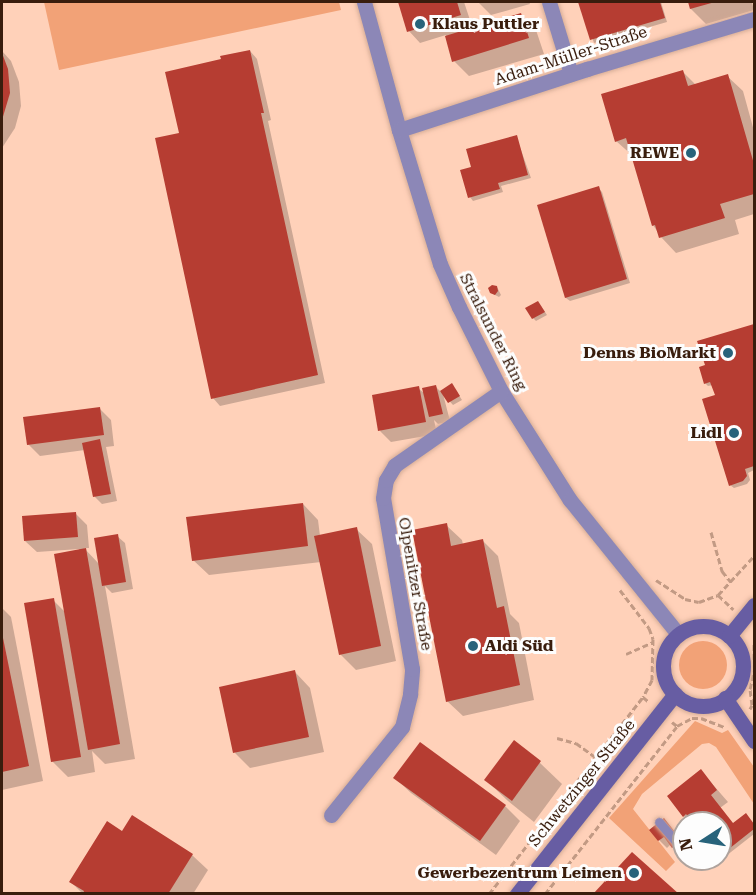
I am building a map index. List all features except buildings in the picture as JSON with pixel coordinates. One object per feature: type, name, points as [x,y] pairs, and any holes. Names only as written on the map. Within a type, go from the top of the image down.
[{"type":"main road","points":[[729,636],[754,605]]},
{"type":"main road","points":[[702,626],[717,629],[729,636],[739,650],[743,665],[740,680],[726,698],[711,704],[696,705],[675,694],[666,681],[663,666],[666,651],[678,634],[702,626]]},
{"type":"main road","name":"Schwetzinger Straße","points":[[517,894],[675,694]]},
{"type":"main road","points":[[726,698],[754,741]]},
{"type":"street","name":"Stralsunder Ring","points":[[364,2],[440,264],[501,391],[570,501],[678,634]]},
{"type":"street","points":[[549,2],[571,75]]},
{"type":"street","name":"Adam-Müller-Straße","points":[[399,129],[754,19]]},
{"type":"street","name":"Olpenitzer Straße","points":[[331,815],[402,727],[410,694],[412,669],[383,498],[386,480],[395,465],[501,391]]},
{"type":"lane","points":[[659,822],[672,837]]},
{"type":"path","points":[[711,532],[723,571],[731,582]]},
{"type":"path","points":[[652,576],[685,599],[699,602],[718,595],[754,556]]},
{"type":"path","points":[[718,595],[744,618]]},
{"type":"path","points":[[626,654],[653,642]]},
{"type":"path","points":[[754,644],[754,661]]},
{"type":"path","points":[[489,894],[643,697]]},
{"type":"path","points":[[545,894],[677,726]]},
{"type":"path","points":[[557,738],[576,743],[595,757]]},
{"type":"shaded area","points":[[44,2],[339,2],[341,10],[59,70]]},
{"type":"shaded area","points":[[698,641],[708,641],[723,651],[727,665],[726,674],[717,685],[708,689],[698,689],[683,679],[679,670],[679,660],[689,645]]},
{"type":"shaded area","points":[[695,721],[722,733],[728,730],[754,767],[754,804],[716,747],[709,743],[702,744],[642,794],[633,809],[672,858],[672,865],[666,871],[609,818]]},
{"type":"place","name":"Klaus Puttler","points":[[420,24]]},
{"type":"place","name":"REWE","points":[[691,153]]},
{"type":"place","name":"Denns BioMarkt","points":[[728,353]]},
{"type":"place","name":"Lidl","points":[[734,433]]},
{"type":"place","name":"Aldi Süd","points":[[473,646]]},
{"type":"place","name":"Gewerbezentrum Leimen","points":[[634,873]]}]
